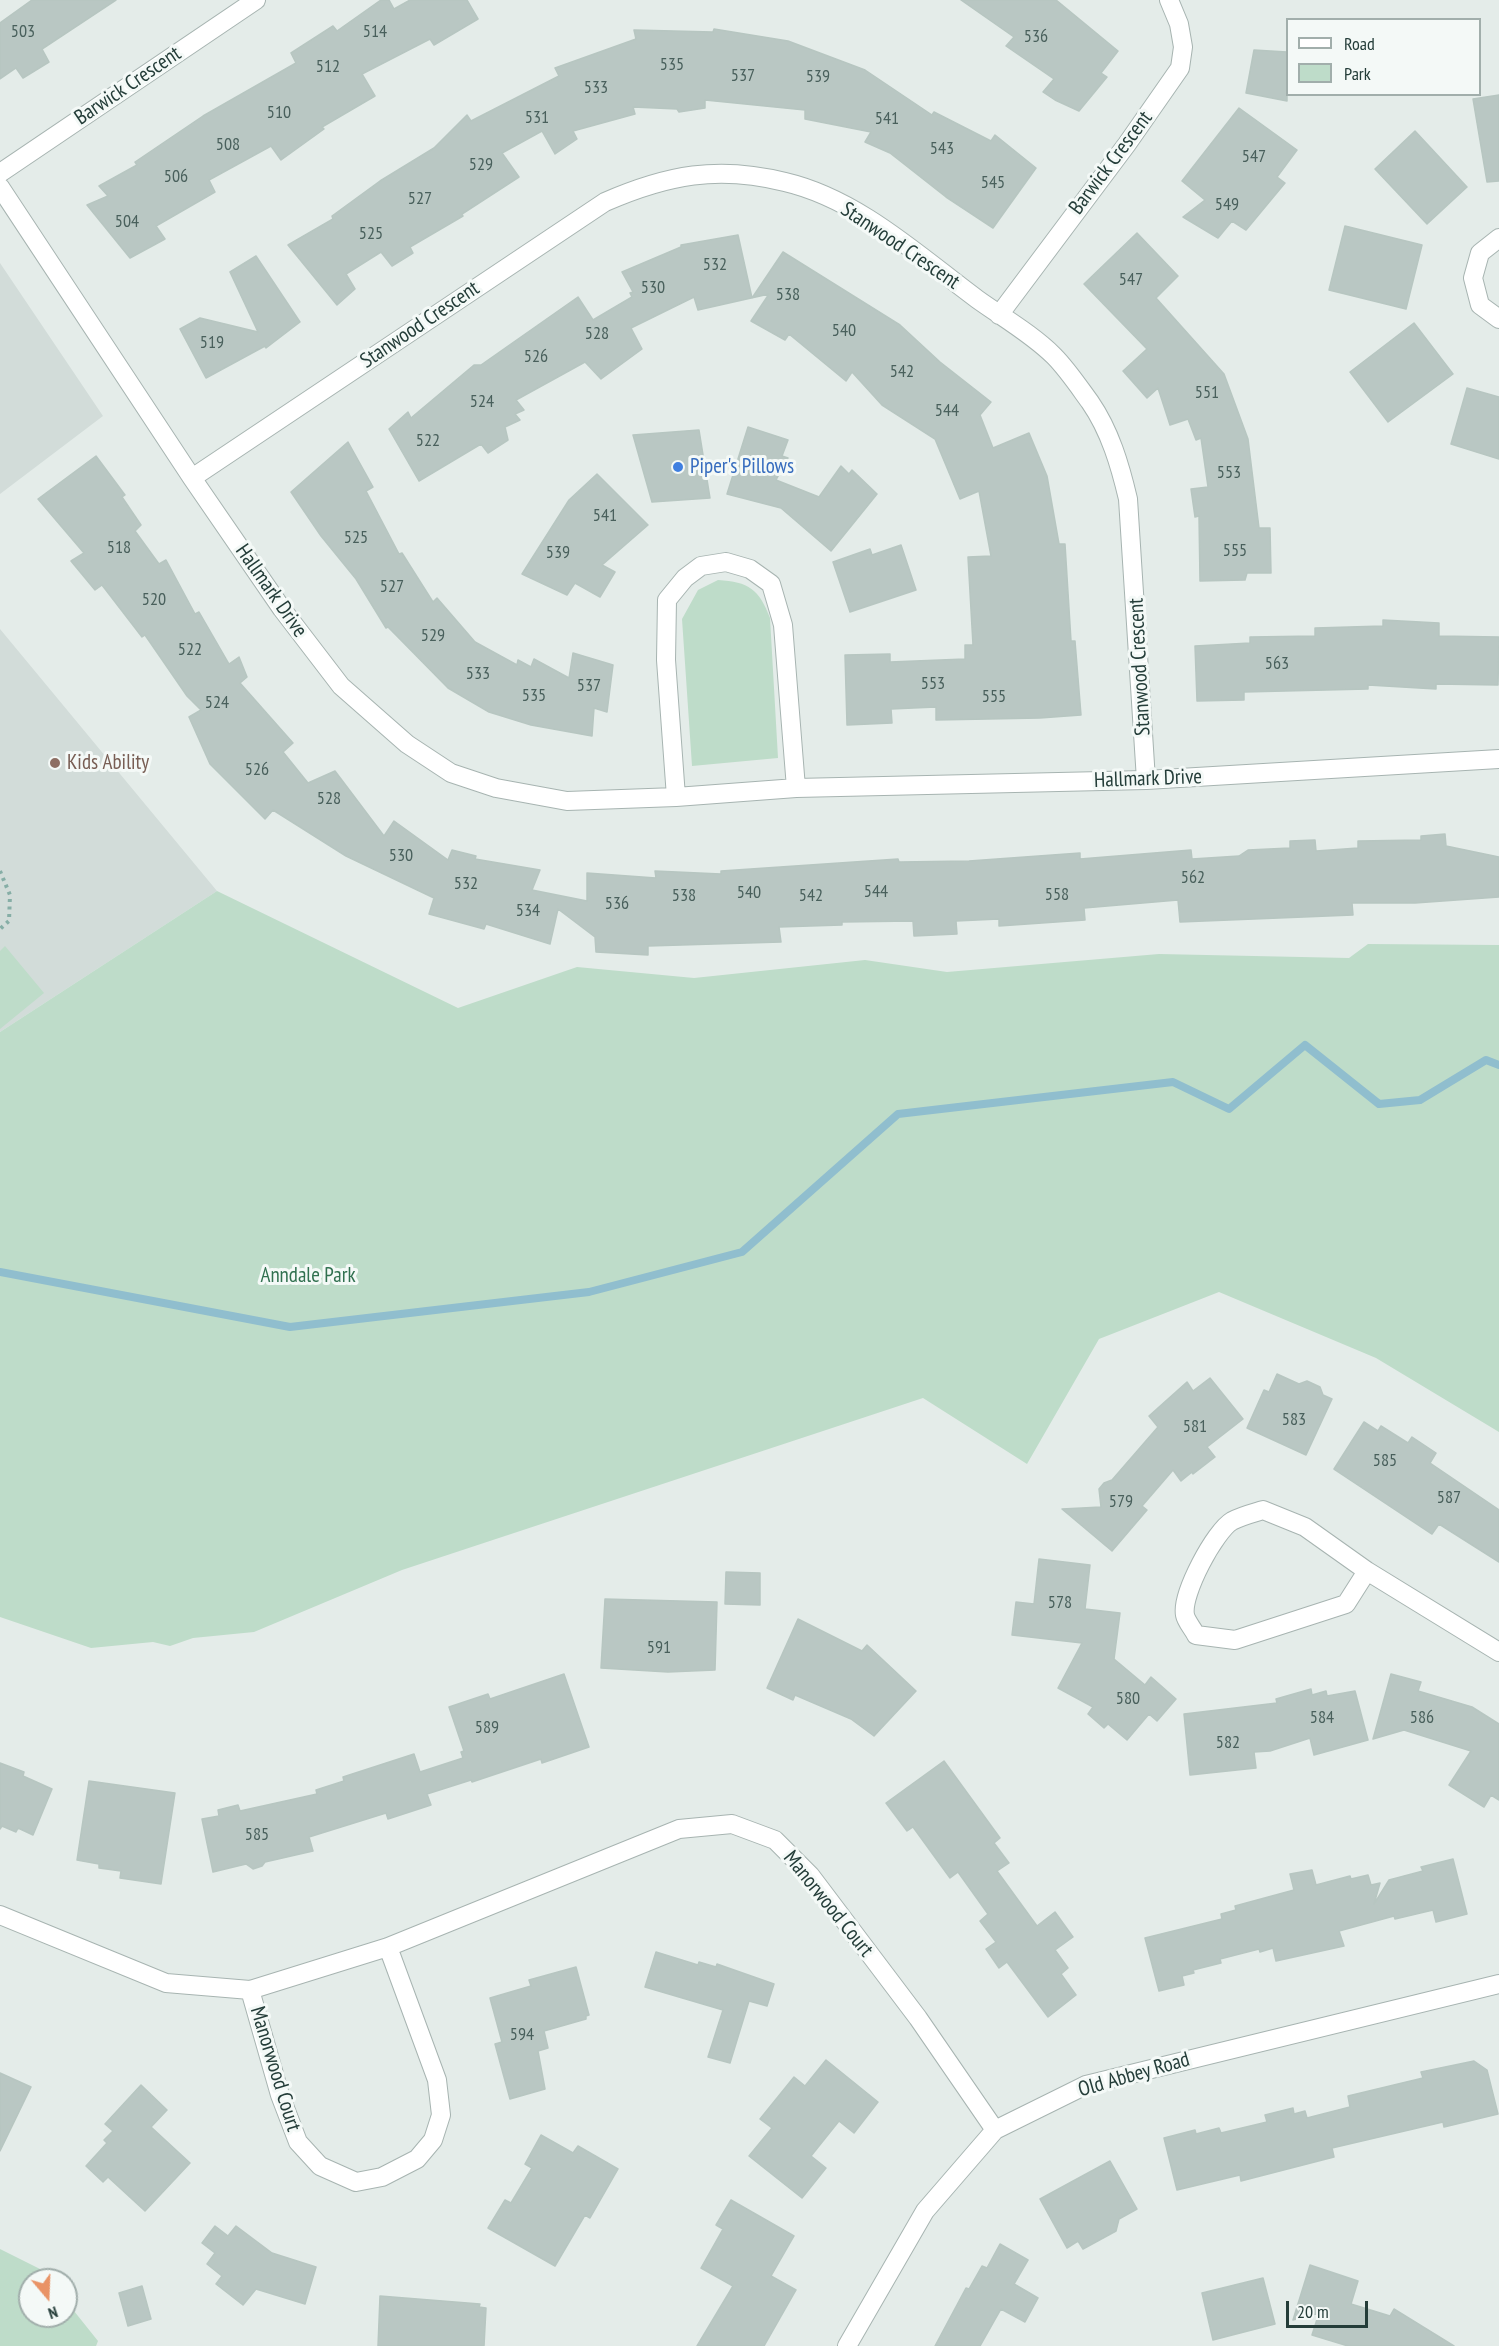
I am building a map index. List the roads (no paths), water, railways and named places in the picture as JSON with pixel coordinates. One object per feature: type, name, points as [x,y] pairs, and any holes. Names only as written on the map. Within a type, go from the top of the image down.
[{"type":"street","name":"Barwick Crescent","points":[[0,173],[256,0]]},
{"type":"street","name":"Barwick Crescent","points":[[999,315],[1128,144],[1180,68],[1183,47],[1179,24],[1169,0]]},
{"type":"street","name":"Stanwood Crescent","points":[[192,478],[605,202],[647,184],[688,175],[719,173],[784,181],[814,191],[860,214],[1053,356],[1091,404],[1118,459],[1128,499],[1146,780]]},
{"type":"street","name":"Hallmark Drive","points":[[0,187],[192,478],[282,609],[341,686],[407,744],[451,772],[496,788],[567,801],[676,797],[796,788],[1146,780],[1499,759]]},
{"type":"street","points":[[1499,238],[1480,253],[1473,278],[1480,305],[1499,319]]},
{"type":"street","points":[[676,797],[666,660],[667,600],[685,578],[701,566],[726,562],[750,569],[771,584],[780,615],[789,669],[796,788]]},
{"type":"street","points":[[1367,1571],[1346,1604],[1235,1640],[1196,1635],[1185,1615],[1187,1594],[1197,1568],[1216,1542],[1231,1522],[1263,1510],[1305,1527],[1367,1571],[1499,1652]]},
{"type":"street","name":"Manorwood Court","points":[[0,1915],[166,1983],[250,1990],[388,1947],[679,1830],[732,1824],[775,1840],[810,1875],[918,2018],[995,2130]]},
{"type":"street","name":"Manorwood Court","points":[[250,1990],[280,2095],[297,2142],[320,2166],[356,2182],[382,2177],[417,2159],[433,2140],[441,2115],[437,2080],[388,1947]]},
{"type":"street","name":"Old Abbey Road","points":[[847,2346],[925,2211],[995,2130],[1086,2085],[1499,1984]]},
{"type":"waterway","points":[[0,1272],[290,1327],[589,1292],[742,1252],[898,1114],[1173,1082],[1229,1109],[1305,1045],[1379,1104],[1420,1100],[1486,1060],[1499,1065]]},
{"type":"place","name":"Piper's Pillows","points":[[678,467]]},
{"type":"place","name":"Kids Ability","points":[[55,763]]},
{"type":"park label","name":"Anndale Park","points":[[308,1276]]}]
